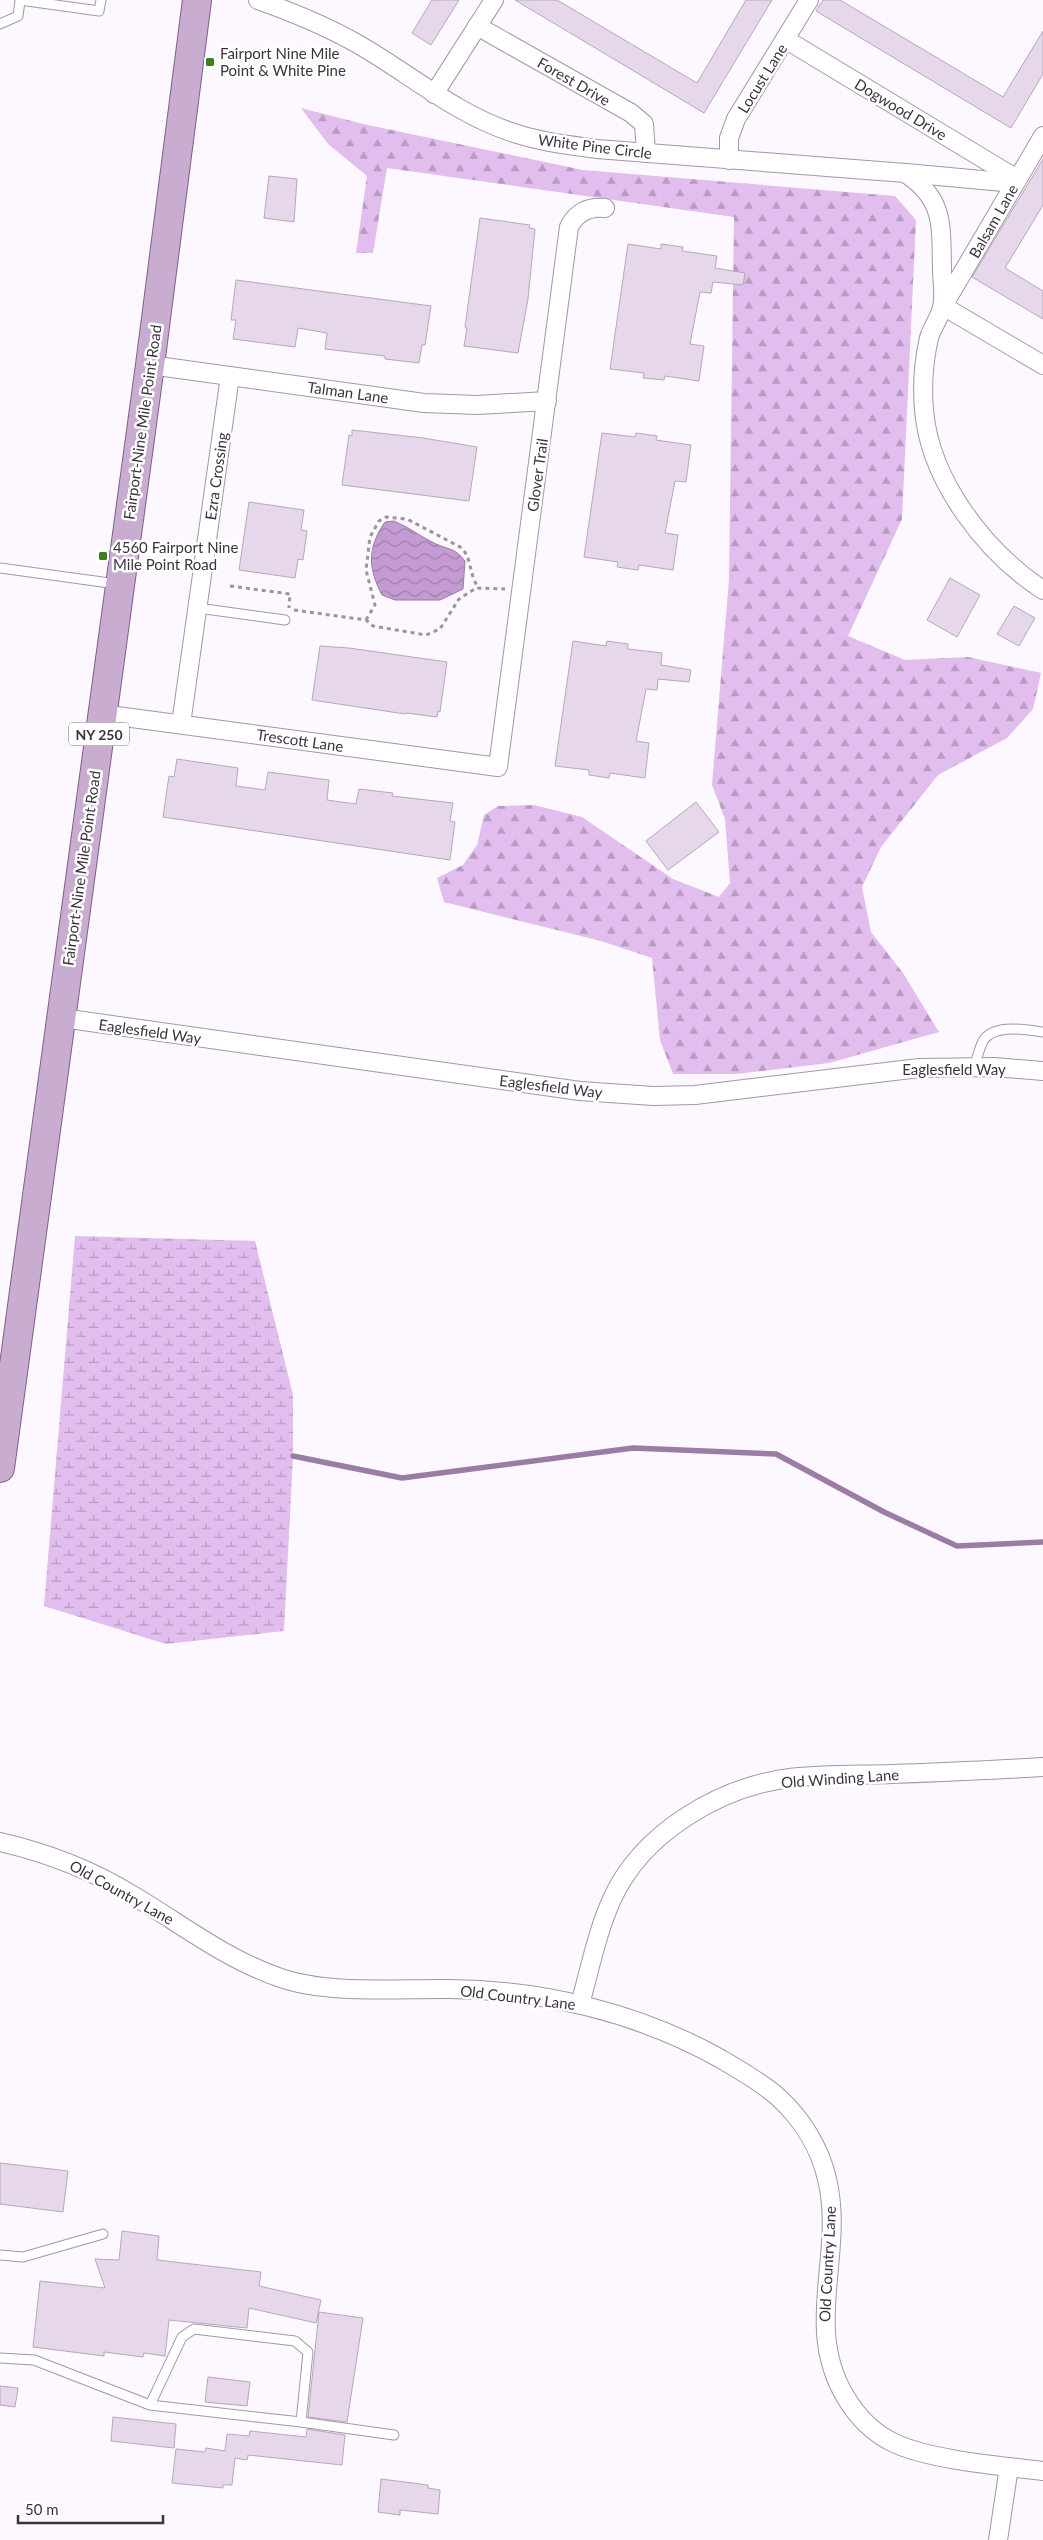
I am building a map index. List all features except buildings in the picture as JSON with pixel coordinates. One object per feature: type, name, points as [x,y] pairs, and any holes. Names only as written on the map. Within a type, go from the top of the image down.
[{"type":"main road","name":"Fairport-Nine Mile Point Road","points":[[0,1468],[150,366],[197,0]]},
{"type":"street","name":"White Pine Circle","points":[[258,0],[304,16],[338,33],[434,94],[479,118],[514,133],[551,143],[729,160],[1016,181]]},
{"type":"street","points":[[434,94],[494,0]]},
{"type":"street","name":"Locust Lane","points":[[729,160],[729,138],[736,119],[809,0]]},
{"type":"street","name":"Forest Drive","points":[[477,26],[631,113],[644,124],[646,153]]},
{"type":"street","name":"Dogwood Drive","points":[[786,39],[1016,181]]},
{"type":"street","name":"Balsam Lane","points":[[943,306],[1043,136]]},
{"type":"street","points":[[905,173],[928,191],[936,204],[940,222],[943,306],[930,337],[924,370],[924,408],[930,446],[954,495],[974,526],[998,556],[1043,590]]},
{"type":"street","name":"Glover Trail","points":[[498,767],[569,227],[575,216],[586,210],[605,208]]},
{"type":"street","points":[[943,306],[1043,365]]},
{"type":"street","name":"Talman Lane","points":[[150,366],[424,403],[477,405],[547,401]]},
{"type":"street","name":"Ezra Crossing","points":[[181,724],[230,376]]},
{"type":"street","name":"Trescott Lane","points":[[102,714],[498,767]]},
{"type":"street","name":"Eaglesfield Way","points":[[62,1018],[580,1090],[653,1096],[695,1095],[919,1068],[1043,1071]]},
{"type":"street","name":"Old Winding Lane","points":[[580,2004],[601,1927],[612,1899],[625,1877],[662,1836],[684,1817],[712,1801],[744,1789],[789,1778],[1043,1767]]},
{"type":"street","name":"Old Country Lane","points":[[0,1842],[59,1858],[100,1877],[236,1960],[279,1978],[329,1987],[471,1989],[532,1995],[580,2004],[665,2032],[699,2047],[756,2080],[795,2115],[810,2135],[827,2178],[831,2227],[824,2326],[828,2355],[837,2383],[850,2406],[868,2426],[894,2443],[930,2454],[1043,2471]]},
{"type":"street","points":[[998,2540],[1009,2466]]},
{"type":"lane","points":[[0,24],[18,16],[20,0],[99,11],[101,0]]},
{"type":"lane","points":[[0,568],[120,584]]},
{"type":"lane","points":[[198,608],[285,620]]},
{"type":"lane","points":[[974,1068],[984,1040],[993,1032],[1017,1029],[1043,1032]]},
{"type":"lane","points":[[0,2255],[23,2257],[103,2234]]},
{"type":"lane","points":[[150,2405],[182,2337],[194,2329],[295,2341],[308,2352],[301,2422]]},
{"type":"lane","points":[[0,2358],[34,2360],[150,2405],[301,2422],[394,2435]]},
{"type":"path","points":[[366,620],[376,605],[366,570],[370,537],[379,520],[386,516],[407,520],[462,548],[470,563],[472,579],[479,588]]},
{"type":"path","points":[[230,586],[290,594],[288,606],[291,610],[366,620],[373,626],[420,635],[433,633],[446,623],[459,599],[479,588],[521,591]]},
{"type":"green space","points":[[301,108],[363,124],[583,170],[895,196],[916,220],[902,519],[848,636],[905,660],[968,657],[1041,673],[1033,709],[1007,738],[938,775],[881,847],[862,887],[871,932],[903,973],[939,1032],[829,1063],[736,1074],[673,1074],[660,1040],[652,958],[601,941],[444,902],[437,878],[463,865],[477,845],[484,815],[498,806],[534,805],[582,817],[673,879],[719,897],[730,883],[725,819],[712,785],[729,579],[734,217],[387,168],[373,253],[356,253],[367,176],[328,144]]},
{"type":"green space","points":[[75,1236],[255,1241],[293,1395],[293,1456],[284,1631],[166,1644],[44,1606]]},
{"type":"water","points":[[394,521],[436,544],[455,551],[465,561],[463,589],[440,600],[395,600],[382,595],[372,567],[372,549],[379,531],[385,522]]},
{"type":"waterway","points":[[293,1456],[402,1478],[633,1448],[776,1454],[884,1512],[957,1546],[1043,1542]]},
{"type":"place","name":"Fairport Nine Mile Point & White Pine","points":[[210,62]]},
{"type":"place","name":"4560 Fairport Nine Mile Point Road","points":[[103,556]]}]
